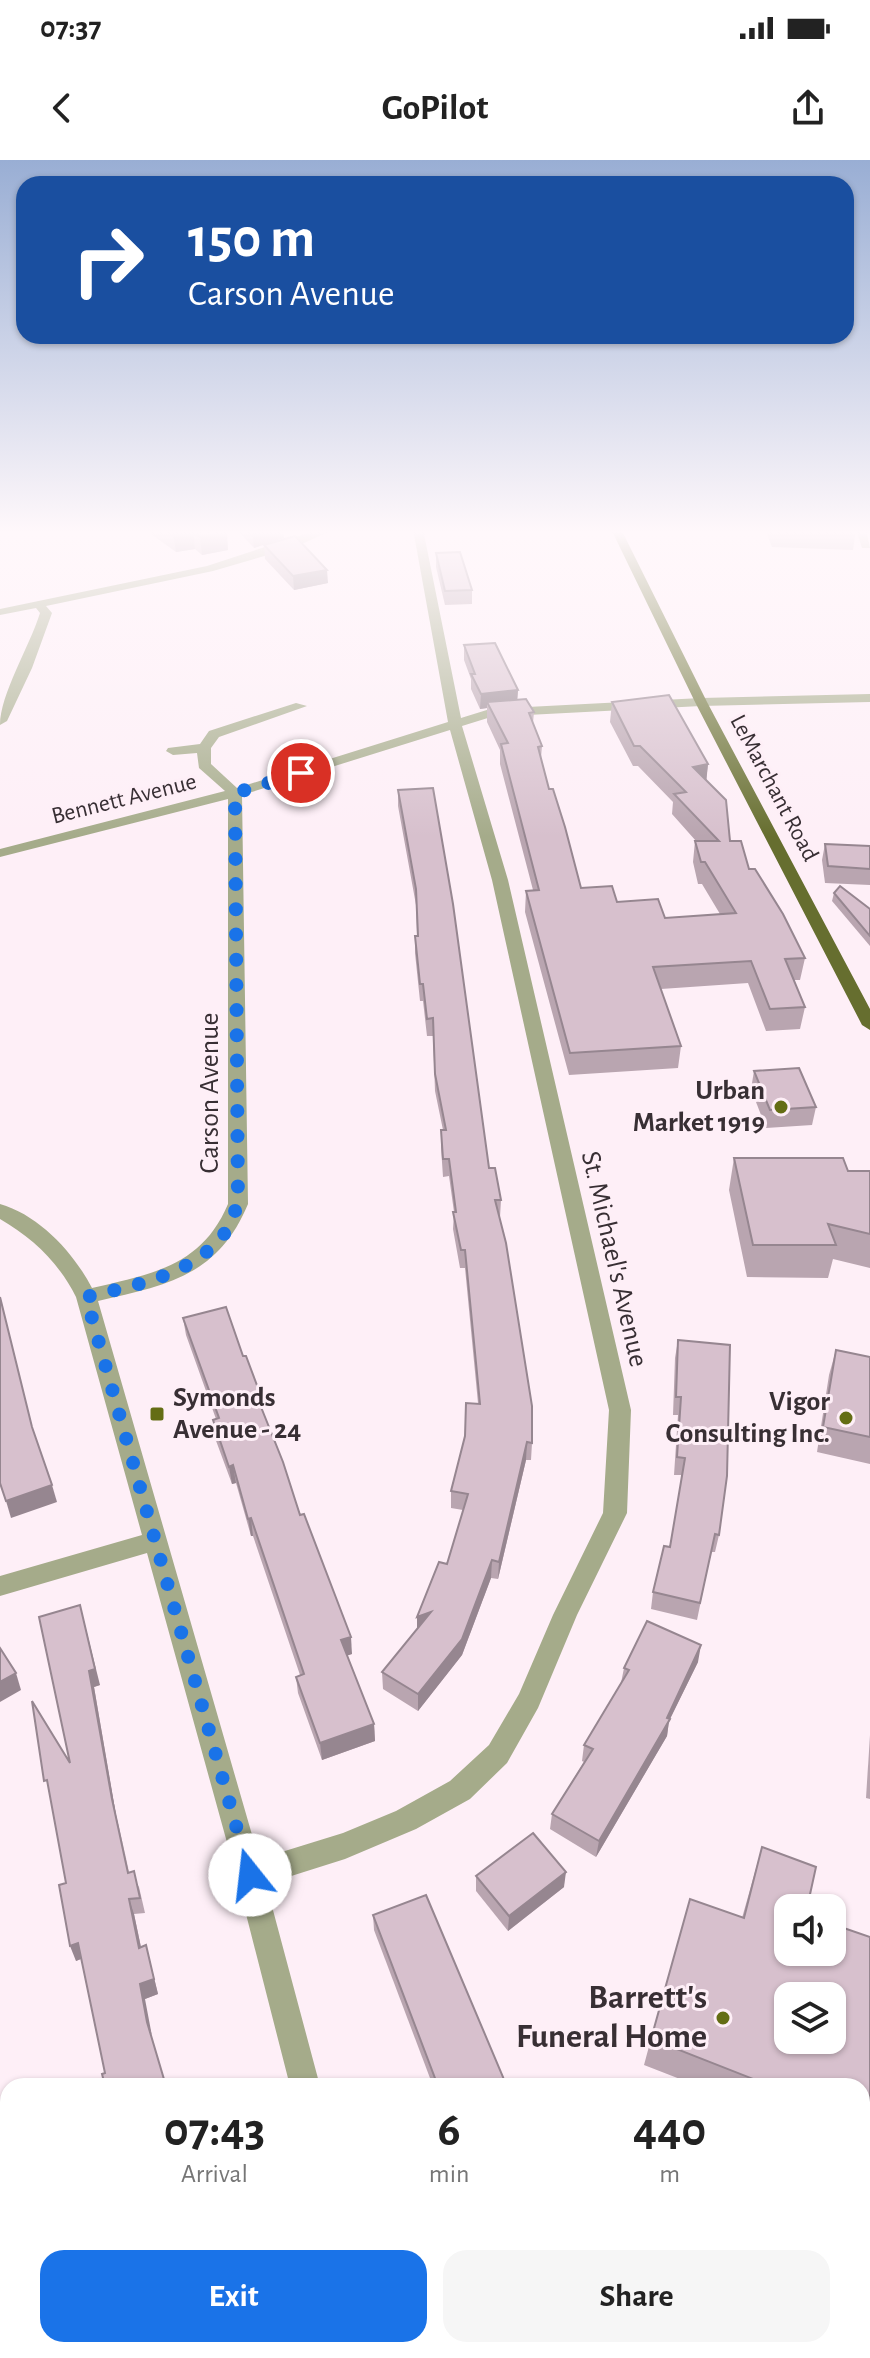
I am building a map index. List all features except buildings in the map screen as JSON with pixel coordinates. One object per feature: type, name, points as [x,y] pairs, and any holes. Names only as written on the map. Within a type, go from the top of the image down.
[{"type":"main road","name":"LeMarchant Road","points":[[666,632],[870,1025]]},
{"type":"street","points":[[0,721],[26,670],[40,632]]},
{"type":"street","name":"St. Michael's Avenue","points":[[250,1875],[345,1846],[406,1820],[460,1790],[498,1754],[529,1700],[565,1615],[615,1513],[620,1410],[500,880],[455,723],[438,632]]},
{"type":"street","name":"Bennett Avenue","points":[[0,853],[235,793],[490,713],[701,702],[870,698]]},
{"type":"street","points":[[235,793],[204,765],[204,748],[214,734],[301,706]]},
{"type":"street","points":[[173,751],[204,748]]},
{"type":"street","name":"Carson Avenue","points":[[86,1297],[172,1273],[199,1258],[223,1236],[238,1204],[235,793]]},
{"type":"street","points":[[0,1211],[23,1224],[61,1256],[76,1274],[86,1297],[250,1875],[303,2078]]},
{"type":"street","points":[[0,1586],[155,1541]]},
{"type":"place","name":"Urban Market 1919","points":[[781,1107]]},
{"type":"place","name":"Symonds Avenue - 24","points":[[157,1414]]},
{"type":"place","name":"Vigor Consulting Inc.","points":[[846,1418]]},
{"type":"place","name":"Barrett's Funeral Home","points":[[723,2018]]},
{"type":"route","points":[[250,1875],[86,1297],[147,1282],[199,1258],[223,1236],[238,1204],[235,793],[301,773]]}]
